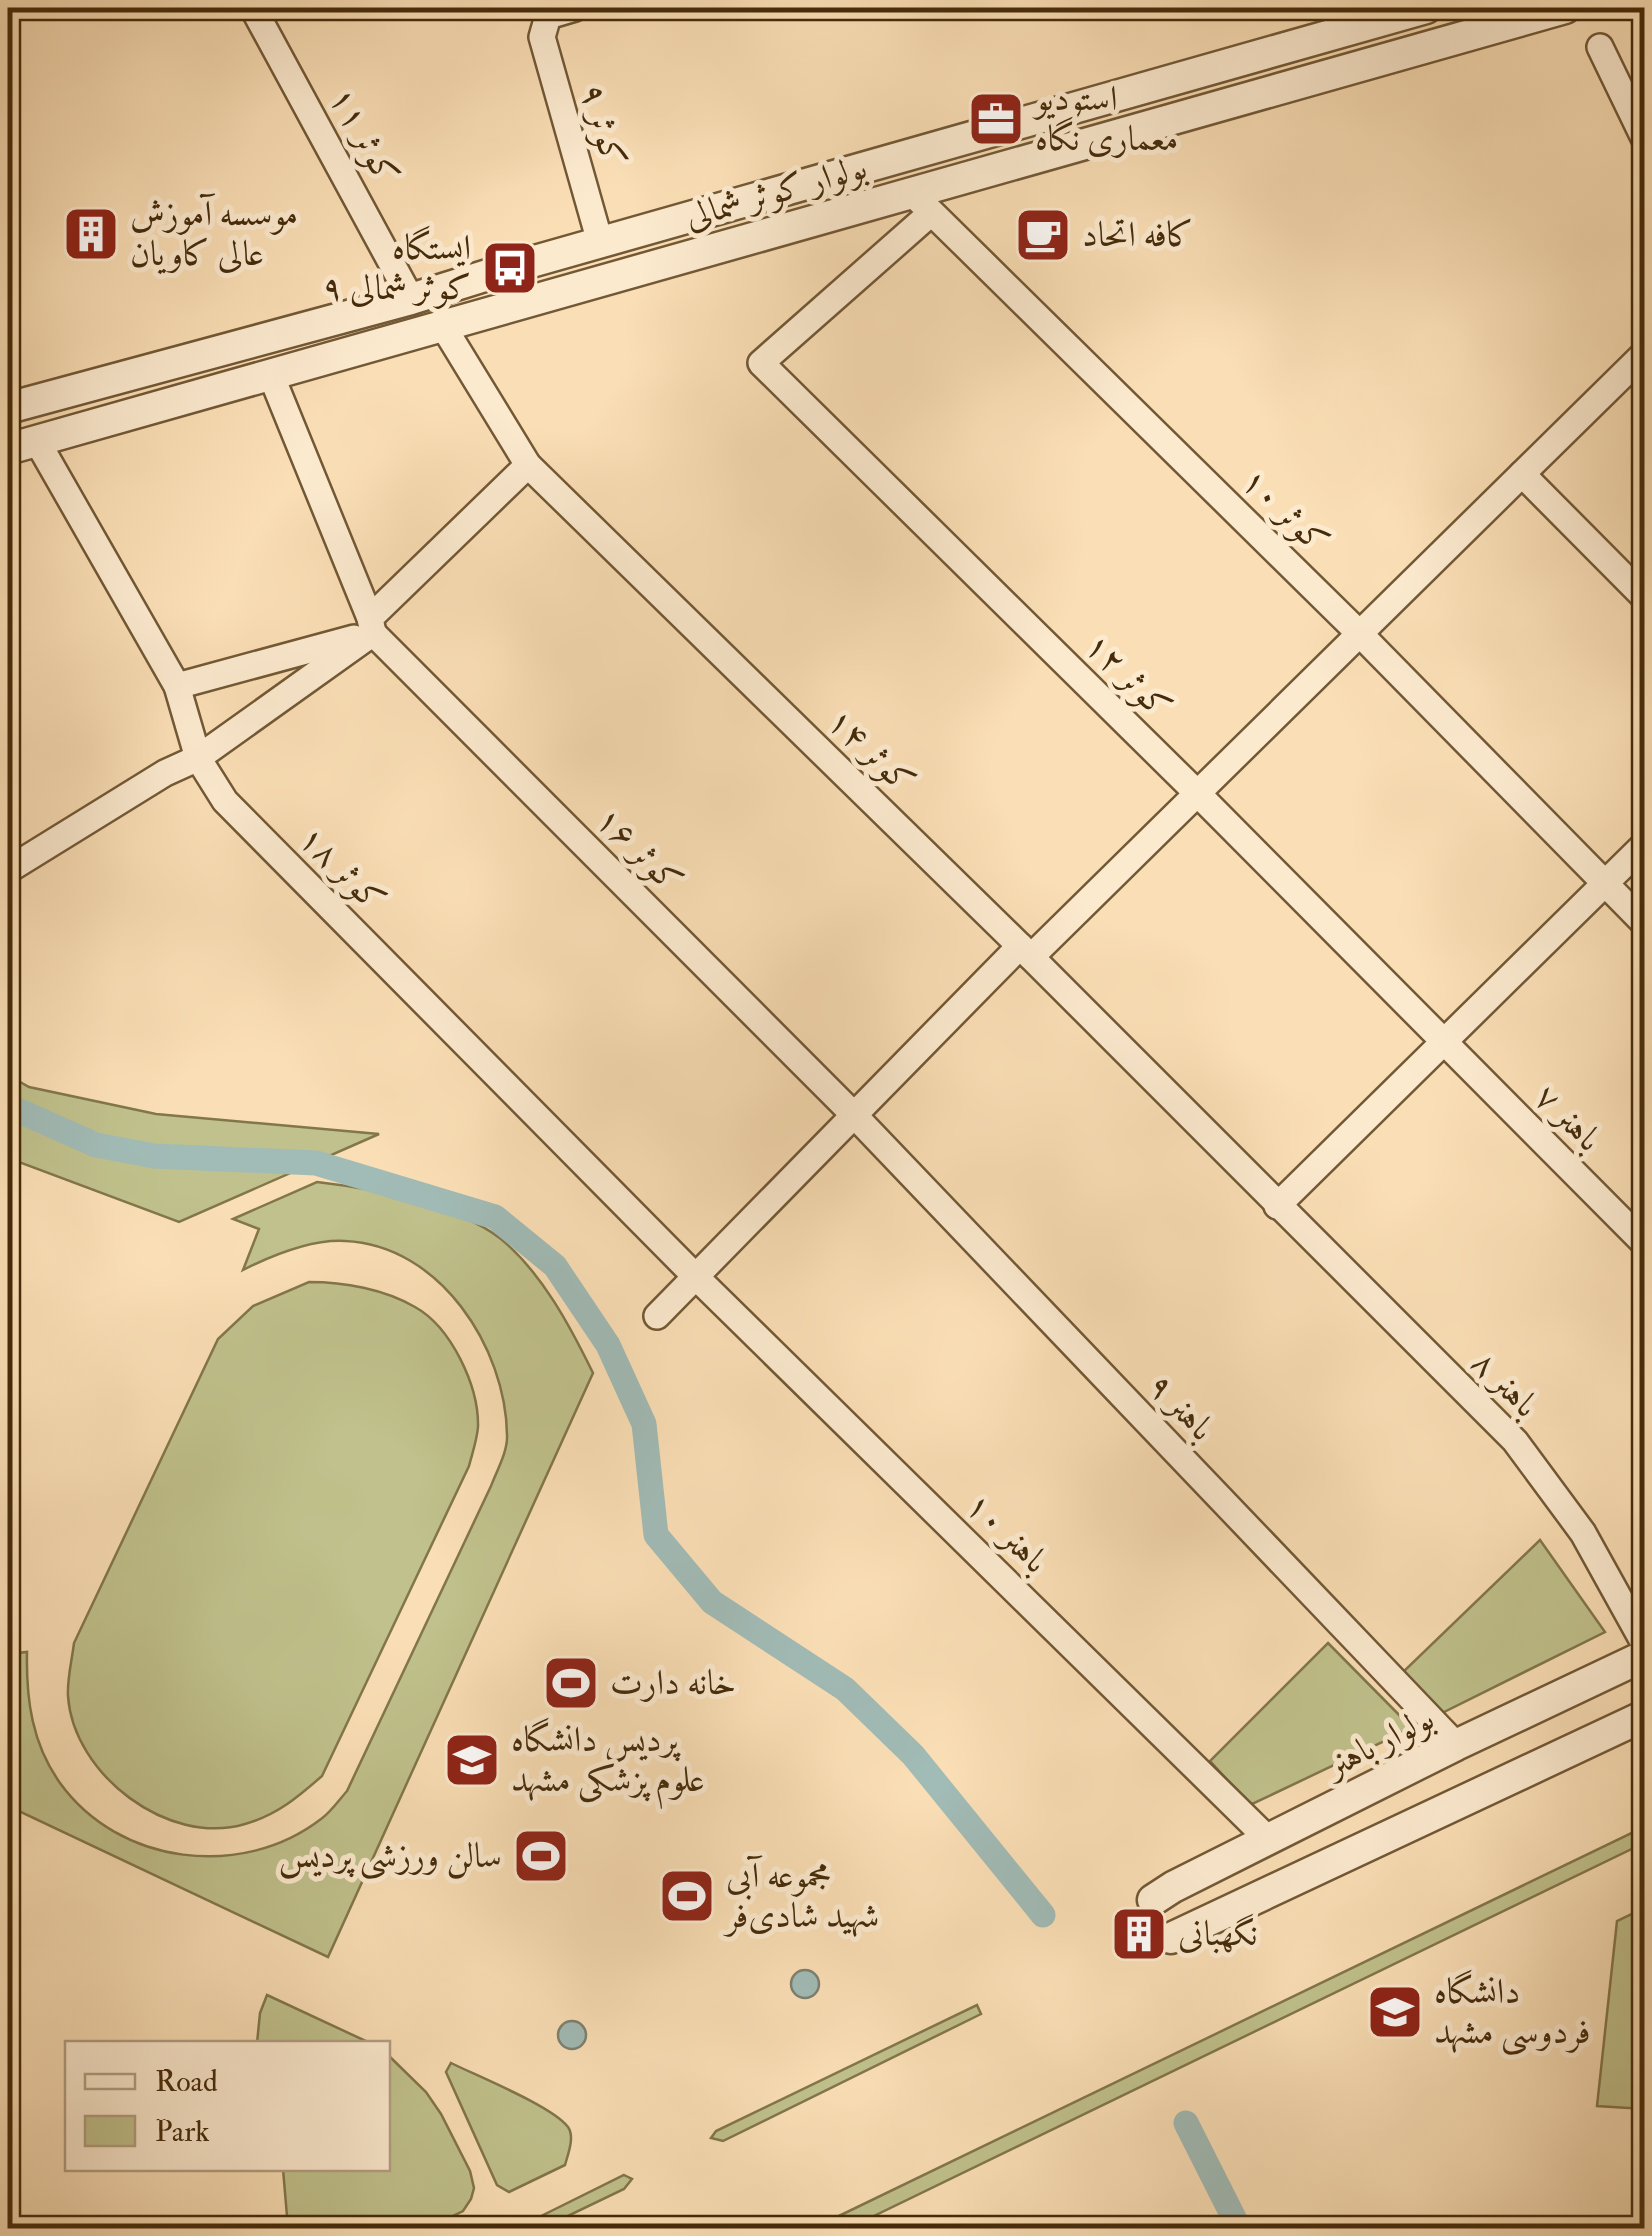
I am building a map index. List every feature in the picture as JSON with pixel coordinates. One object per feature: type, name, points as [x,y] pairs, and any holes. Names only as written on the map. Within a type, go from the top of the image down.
[{"type":"street","name":"کوثر ۱۱","points":[[254,8],[411,299]]},
{"type":"street","name":"کوثر ۹","points":[[574,8],[548,16],[542,36],[600,242]]},
{"type":"street","name":"بولوار کوثر شمالی","points":[[8,450],[790,227],[921,203],[1565,8]]},
{"type":"street","name":"بولوار کوثر شمالی","points":[[8,408],[411,299],[1412,9]]},
{"type":"street","points":[[1600,47],[1644,138]]},
{"type":"street","points":[[776,192],[778,218],[790,227]]},
{"type":"street","name":"کوثر ۱۲","points":[[921,203],[761,363],[1198,794],[1442,1042]]},
{"type":"street","name":"کوثر ۱۰","points":[[921,203],[1360,634],[1644,923]]},
{"type":"street","points":[[665,224],[673,235],[671,261]]},
{"type":"street","name":"کوثر ۱۴","points":[[443,326],[528,465],[1025,952],[1277,1206]]},
{"type":"street","points":[[657,1316],[855,1116],[1025,952],[1198,794],[1644,354]]},
{"type":"street","name":"کوثر ۱۶","points":[[271,375],[372,625],[855,1116]]},
{"type":"street","name":"کوثر ۱۸","points":[[37,441],[177,686],[198,758],[225,800],[696,1277]]},
{"type":"street","points":[[8,870],[165,772],[198,758],[372,625],[528,465]]},
{"type":"street","points":[[1522,474],[1644,597]]},
{"type":"street","points":[[177,686],[372,625]]},
{"type":"street","points":[[1277,1206],[1644,845]]},
{"type":"street","name":"باهنر ۷","points":[[1442,1042],[1644,1243]]},
{"type":"street","name":"باهنر ۹","points":[[855,1116],[1456,1746]]},
{"type":"street","name":"باهنر ۸","points":[[1277,1206],[1515,1441],[1583,1533],[1644,1643]]},
{"type":"street","name":"باهنر ۱۰","points":[[696,1277],[1269,1840]]},
{"type":"street","name":"بولوار باهنر","points":[[1644,1656],[1163,1894],[1182,1933],[1644,1716]]},
{"type":"green space","points":[[8,1075],[29,1087],[156,1114],[379,1134],[179,1222],[8,1158]]},
{"type":"green space","points":[[317,1182],[438,1208],[501,1239],[542,1284],[593,1373],[328,1957],[8,1806],[8,1654],[27,1652],[28,1687],[37,1737],[60,1783],[85,1811],[115,1832],[148,1847],[183,1855],[255,1851],[290,1838],[321,1819],[347,1791],[491,1486],[507,1435],[495,1369],[480,1336],[438,1281],[410,1261],[379,1247],[332,1241],[293,1249],[243,1270],[259,1229],[233,1219]]},
{"type":"green space","points":[[309,1282],[377,1291],[428,1316],[451,1343],[468,1376],[477,1411],[476,1442],[469,1466],[322,1776],[286,1804],[257,1820],[215,1828],[186,1825],[156,1814],[130,1798],[106,1777],[87,1752],[74,1725],[68,1696],[74,1643],[218,1339],[253,1306]]},
{"type":"green space","points":[[1540,1540],[1605,1632],[1442,1713],[1402,1673]]},
{"type":"green space","points":[[1328,1643],[1412,1728],[1250,1805],[1210,1761]]},
{"type":"green space","points":[[1644,1827],[1644,1843],[849,2228],[814,2228]]},
{"type":"green space","points":[[1644,1908],[1644,2109],[1597,2106],[1617,1921]]},
{"type":"green space","points":[[267,1995],[366,2041],[257,2041],[260,2013]]},
{"type":"green space","points":[[977,2005],[981,2014],[723,2141],[711,2138],[716,2131]]},
{"type":"green space","points":[[390,2057],[426,2092],[441,2114],[470,2171],[474,2188],[471,2199],[463,2211],[428,2228],[288,2228],[283,2171],[390,2171]]},
{"type":"green space","points":[[451,2063],[531,2101],[568,2127],[571,2136],[565,2165],[509,2192],[497,2185],[446,2072]]},
{"type":"green space","points":[[624,2175],[632,2179],[624,2189],[543,2228],[517,2228]]},
{"type":"water","points":[[805,1970],[815,1974],[819,1984],[815,1994],[805,1998],[795,1994],[791,1984],[795,1974]]},
{"type":"water","points":[[572,2021],[582,2025],[586,2035],[582,2045],[572,2049],[562,2045],[558,2035],[562,2025]]},
{"type":"waterway","points":[[8,1106],[96,1145],[154,1156],[316,1163],[495,1217],[555,1266],[608,1345],[644,1424],[656,1535],[712,1602],[845,1689],[913,1755],[1043,1915]]},
{"type":"waterway","points":[[1186,2123],[1239,2228]]},
{"type":"place","name":"استودیو معماری نگاه","points":[[996,119]]},
{"type":"place","name":"موسسه آموزش عالی کاویان","points":[[91,234]]},
{"type":"place","name":"کافه اتحاد","points":[[1043,235]]},
{"type":"place","name":"ایستگاه کوثر شمالی ۹","points":[[510,268]]},
{"type":"place","name":"خانه دارت","points":[[571,1683]]},
{"type":"place","name":"پردیس دانشگاه علوم پزشکی مشهد","points":[[472,1760]]},
{"type":"place","name":"سالن ورزشی پردیس","points":[[541,1856]]},
{"type":"place","name":"مجموعه آبی شهید شادی‌فر","points":[[687,1896]]},
{"type":"place","name":"نگهبانی","points":[[1139,1934]]},
{"type":"place","name":"دانشگاه فردوسی مشهد","points":[[1395,2012]]}]
